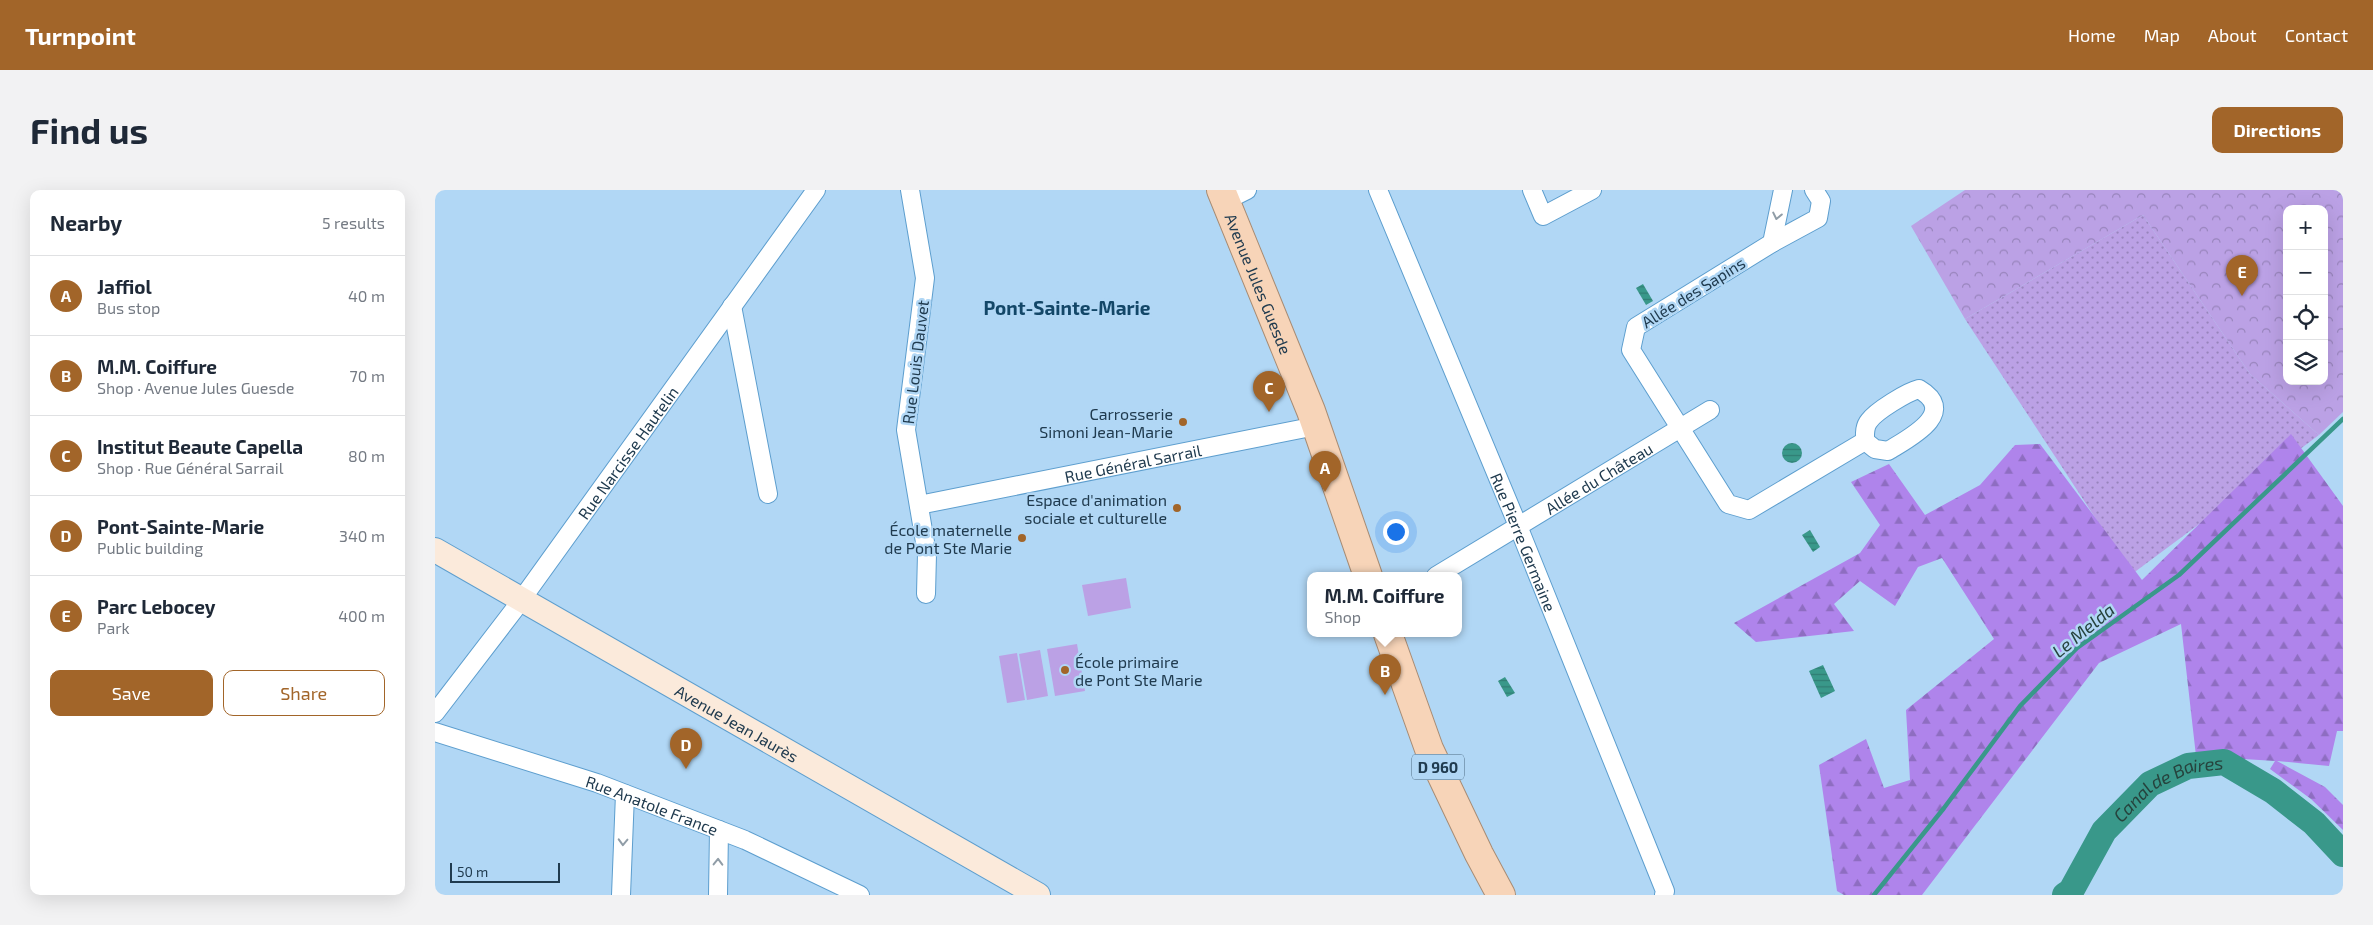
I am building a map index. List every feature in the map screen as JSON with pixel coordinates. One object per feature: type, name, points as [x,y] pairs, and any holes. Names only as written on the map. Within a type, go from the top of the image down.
[{"type":"main road","name":"Avenue Jules Guesde","points":[[1231,194],[1316,426],[1366,572]]},
{"type":"main road","name":"Avenue Jean Jaurès","points":[[435,550],[1038,895]]},
{"type":"main road","name":"D 960","points":[[1389,637],[1429,749],[1479,854],[1501,895]]},
{"type":"street","name":"Rue Narcisse Hautelin","points":[[435,713],[521,600],[816,190]]},
{"type":"street","name":"Rue Louis Dauvet","points":[[910,190],[925,278],[906,430],[927,554],[925,594]]},
{"type":"street","name":"Rue Pierre Germaine","points":[[1379,190],[1518,526],[1665,891],[1664,895]]},
{"type":"street","points":[[1532,190],[1543,216],[1592,190]]},
{"type":"street","points":[[1772,243],[1783,190]]},
{"type":"street","name":"Allée des Sapins","points":[[1814,190],[1821,201],[1818,218],[1772,243],[1636,328],[1631,350],[1728,504],[1749,510],[1865,441]]},
{"type":"street","points":[[732,306],[768,494]]},
{"type":"street","name":"Allée du Château","points":[[1443,572],[1710,410]]},
{"type":"street","name":"Rue Général Sarrail","points":[[919,505],[1316,426]]},
{"type":"street","name":"Rue Anatole France","points":[[435,732],[597,783],[719,830],[861,895]]},
{"type":"street","points":[[621,895],[625,794]]},
{"type":"street","points":[[718,895],[719,830]]},
{"type":"green space","points":[[1965,190],[2343,190],[2343,412],[2319,435],[2250,374],[2143,215],[1965,319],[1911,226]]},
{"type":"green space","points":[[2143,215],[2250,374],[2319,435],[2132,574],[1965,319]]},
{"type":"green space","points":[[2291,434],[2343,506],[2343,731],[2337,731],[2329,766],[2277,761],[2325,787],[2343,805],[2343,830],[2311,799],[2270,769],[2275,761],[2196,756],[2181,624],[2099,663],[1922,895],[1844,895],[1837,891],[1819,765],[1866,739],[1884,788],[1910,780],[1906,710],[1994,639],[1942,558],[1918,567],[1895,606],[1860,581],[1834,604],[1854,631],[1756,642],[1734,623],[1860,553],[1880,525],[1851,482],[1889,464],[1925,515],[1980,485],[2015,445],[2040,444],[2142,580]]},
{"type":"green space","points":[[1126,578],[1131,608],[1088,616],[1082,585]]},
{"type":"green space","points":[[1077,644],[1085,691],[1055,696],[1047,649]]},
{"type":"green space","points":[[1040,650],[1048,696],[1027,700],[1019,654]]},
{"type":"green space","points":[[1017,653],[1025,700],[1007,703],[999,656]]},
{"type":"shaded area","points":[[1643,284],[1653,301],[1646,305],[1636,288]]},
{"type":"shaded area","points":[[1792,443],[1799,446],[1802,453],[1799,460],[1792,463],[1785,460],[1782,453],[1785,446]]},
{"type":"shaded area","points":[[1810,530],[1820,547],[1813,552],[1802,535]]},
{"type":"shaded area","points":[[1823,665],[1835,691],[1821,698],[1809,671]]},
{"type":"shaded area","points":[[1505,677],[1515,693],[1507,697],[1498,681]]},
{"type":"waterway","name":"Le Melda","points":[[1874,895],[1944,808],[2020,706],[2077,648],[2179,575],[2343,419]]},
{"type":"waterway","name":"Canal de Baires","points":[[2065,895],[2071,891],[2104,831],[2150,784],[2188,766],[2224,762],[2273,791],[2314,823],[2343,854]]},
{"type":"place","name":"Parc Lebocey","points":[[2242,296]]},
{"type":"place","name":"Institut Beaute Capella","points":[[1269,412]]},
{"type":"place","name":"Carrosserie Simoni Jean-Marie","points":[[1183,422]]},
{"type":"place","name":"Jaffiol","points":[[1325,492]]},
{"type":"place","name":"Espace d'animation sociale et culturelle","points":[[1177,508]]},
{"type":"place","name":"École maternelle de Pont Ste Marie","points":[[1022,538]]},
{"type":"place","name":"École primaire de Pont Ste Marie","points":[[1065,670]]},
{"type":"place","name":"M.M. Coiffure","points":[[1385,695]]},
{"type":"place","name":"Pont-Sainte-Marie","points":[[686,769]]},
{"type":"district","name":"Pont-Sainte-Marie","points":[[1067,307]]}]
